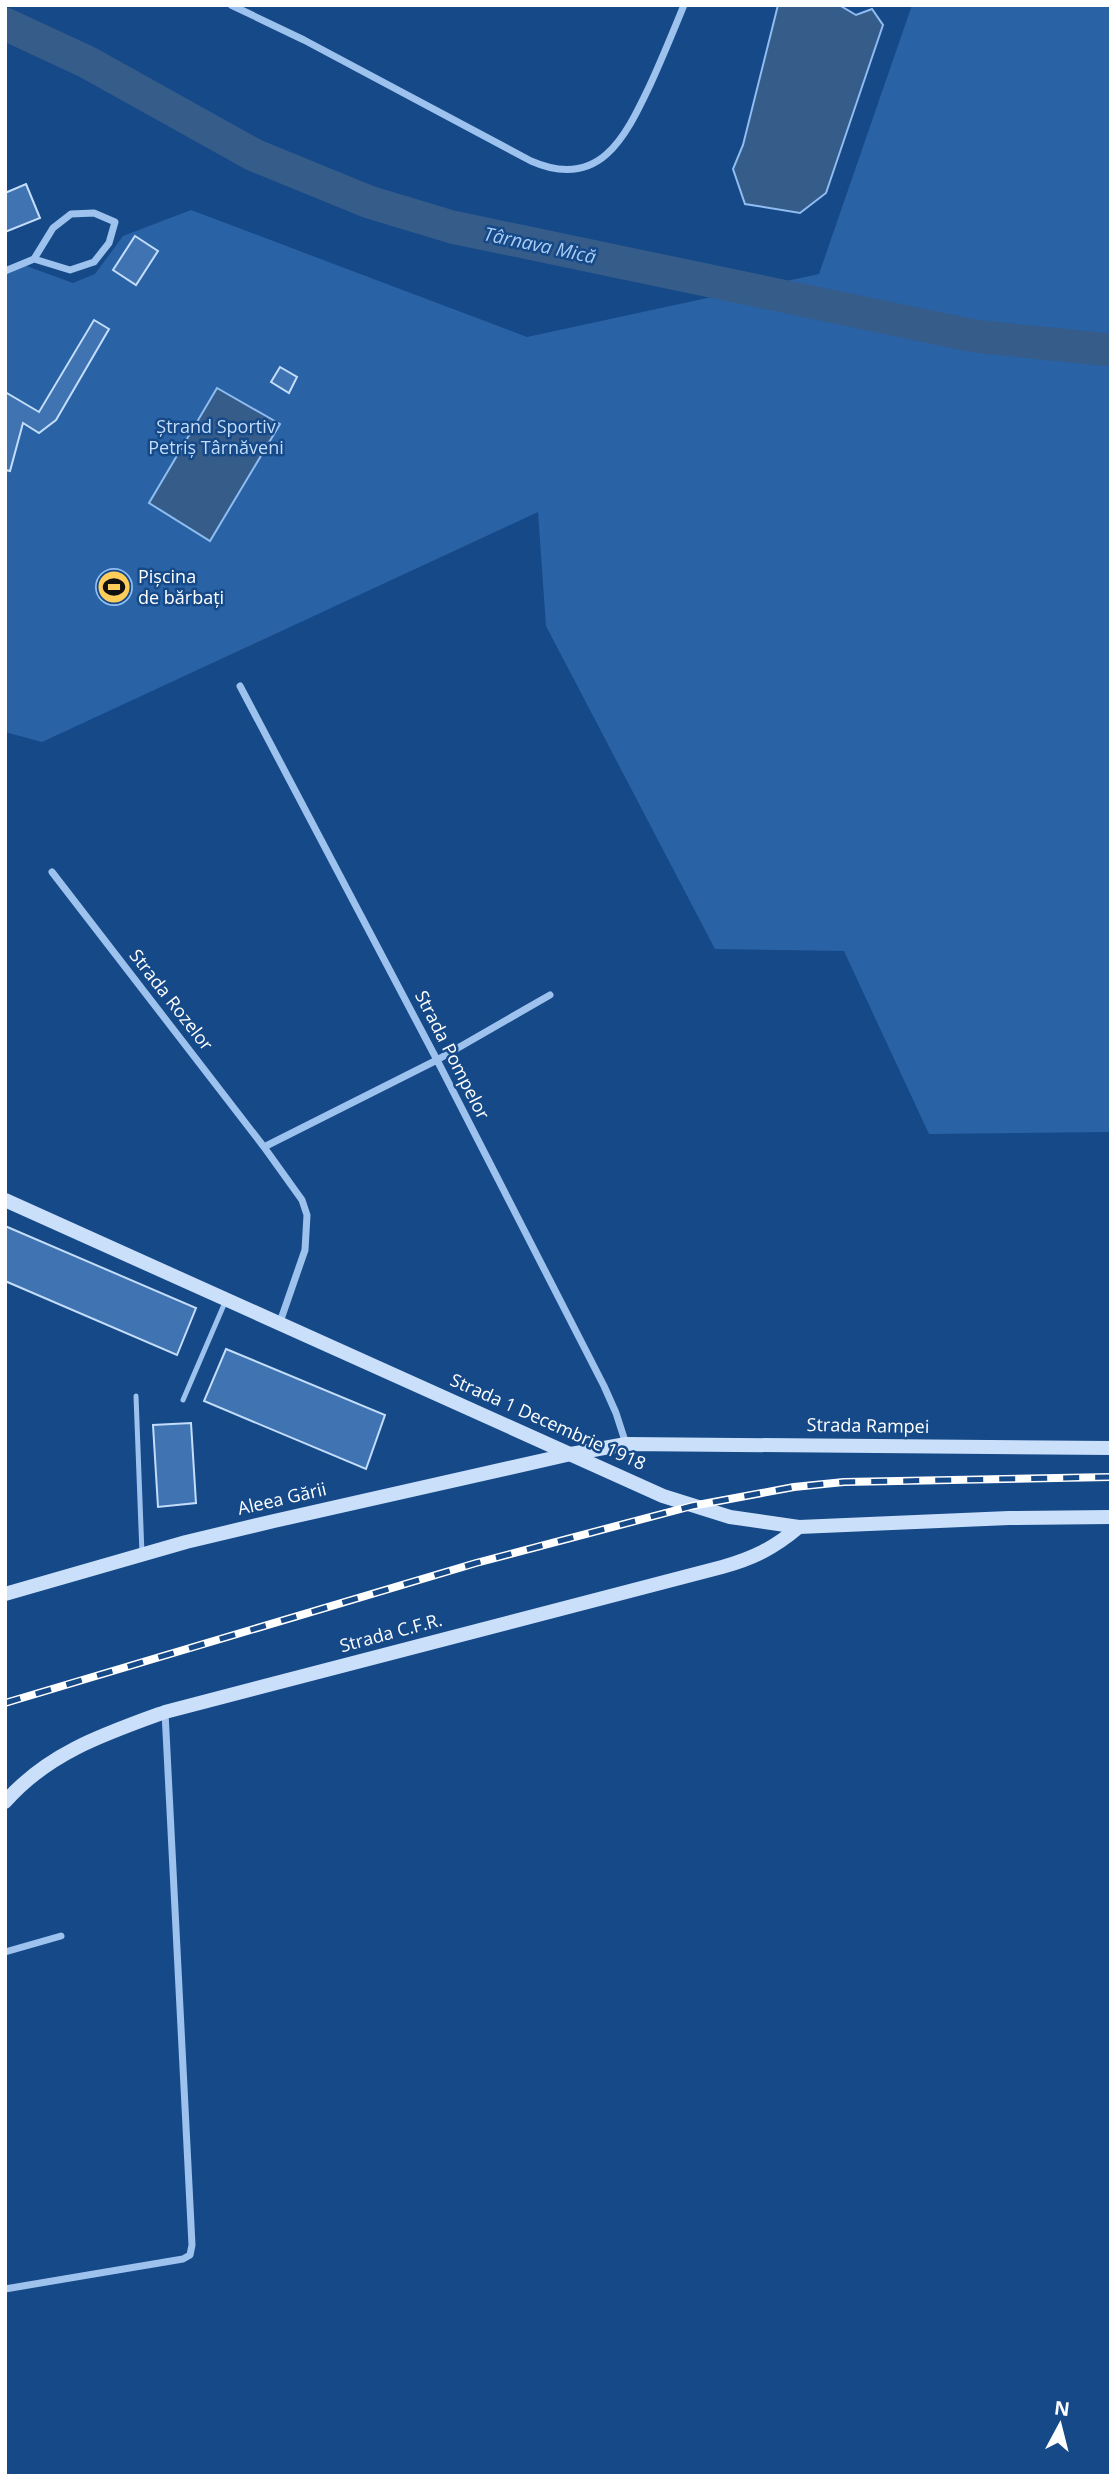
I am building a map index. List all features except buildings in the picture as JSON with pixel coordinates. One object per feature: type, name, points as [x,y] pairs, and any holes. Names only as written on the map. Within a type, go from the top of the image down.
[{"type":"street","points":[[231,5],[363,70],[531,161],[549,169],[568,171],[587,167],[618,145],[634,120],[684,5]]},
{"type":"street","points":[[5,271],[34,259],[53,228],[71,214],[94,213],[115,222],[109,243],[94,262],[70,270],[34,259]]},
{"type":"street","name":"Strada Pompelor","points":[[240,686],[438,1060],[604,1386],[626,1444]]},
{"type":"street","name":"Strada Rozelor","points":[[52,872],[302,1200],[307,1214],[305,1250],[280,1322]]},
{"type":"street","points":[[264,1147],[438,1060],[550,995]]},
{"type":"street","name":"Strada 1 Decembrie 1918","points":[[5,1200],[663,1496],[730,1517],[799,1527],[996,1518],[1111,1517]]},
{"type":"street","name":"Strada Rampei","points":[[571,1454],[626,1444],[1111,1448]]},
{"type":"street","name":"Aleea Gării","points":[[5,1594],[274,1521],[571,1454]]},
{"type":"street","name":"Strada C.F.R.","points":[[5,1802],[23,1782],[50,1762],[77,1747],[165,1712],[751,1559],[777,1545],[799,1527]]},
{"type":"street","points":[[5,2289],[183,2259],[190,2255],[192,2245],[165,1712]]},
{"type":"street","points":[[5,1952],[61,1936]]},
{"type":"lane","points":[[183,1400],[227,1299]]},
{"type":"lane","points":[[136,1396],[142,1555]]},
{"type":"green space","name":"Ștrand Sportiv Petriș Târnăveni","points":[[912,5],[1111,5],[1111,1132],[929,1134],[844,951],[715,949],[546,626],[538,512],[42,742],[5,732],[5,271],[21,264],[73,283],[95,274],[123,236],[191,210],[527,337],[819,274]]},
{"type":"shaded area","points":[[778,5],[839,5],[856,15],[872,9],[883,25],[826,193],[800,213],[745,204],[733,169],[743,145]]},
{"type":"shaded area","points":[[217,388],[280,424],[210,541],[149,503]]},
{"type":"shaded area","name":"Pișcina de bărbați","points":[[114,569],[127,574],[132,587],[127,600],[114,605],[101,600],[96,587],[101,574]]},
{"type":"waterway","name":"Târnava Mică","points":[[5,24],[87,62],[254,155],[369,202],[452,227],[974,336],[1111,350]]},
{"type":"railway","points":[[5,1703],[476,1563],[692,1506],[794,1487],[844,1482],[1111,1477]]},
{"type":"place","name":"Pișcina de bărbați","points":[[114,587]]}]
